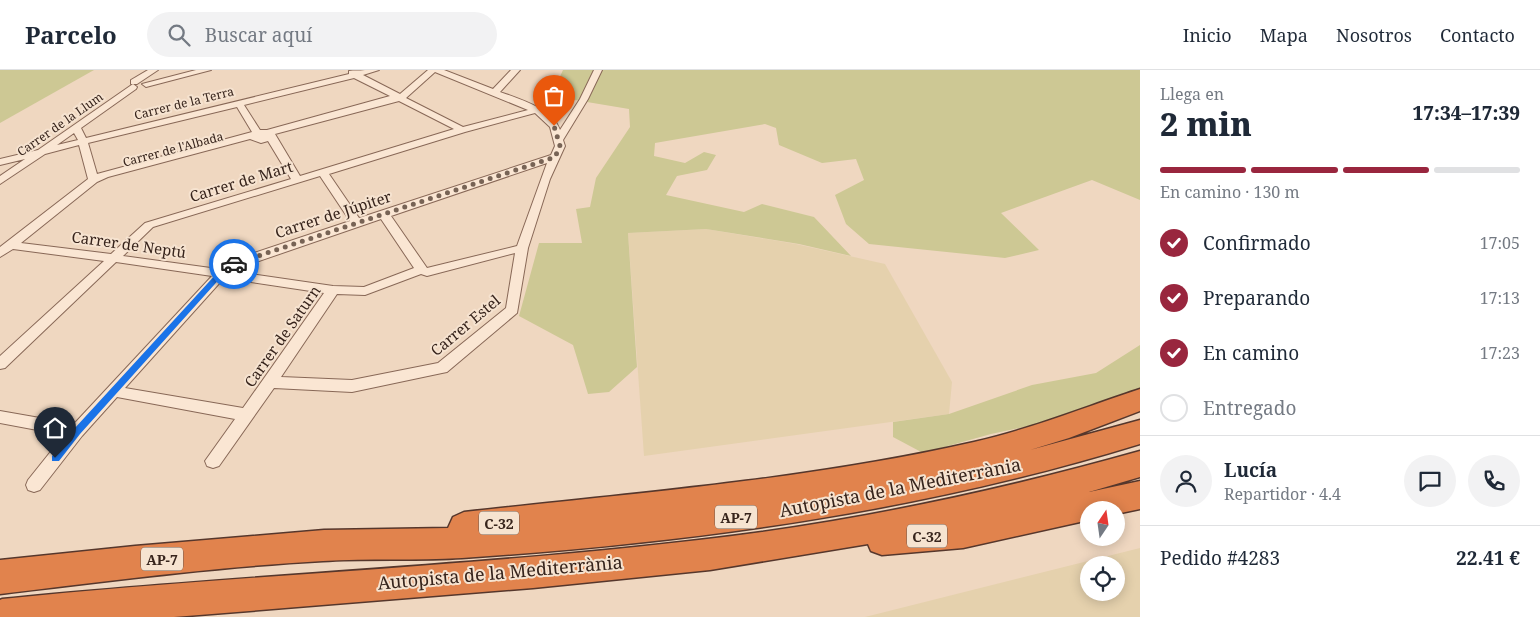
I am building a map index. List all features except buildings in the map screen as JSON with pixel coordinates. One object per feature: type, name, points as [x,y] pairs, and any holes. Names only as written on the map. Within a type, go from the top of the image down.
[{"type":"highway","name":"C-32","points":[[324,545],[550,516],[756,494],[901,470],[963,458],[1042,436],[1103,416],[1140,400]]},
{"type":"highway","name":"Autopista de la Mediterrània","points":[[0,577],[135,562],[324,545],[458,544],[590,533],[759,514],[919,487],[992,472],[1067,454],[1140,432]]},
{"type":"highway","name":"Autopista de la Mediterrània","points":[[2,617],[169,599],[579,567],[710,554],[806,540],[954,512],[1029,496],[1140,464]]},
{"type":"highway","name":"C-32","points":[[710,554],[964,533],[1140,495]]},
{"type":"street","name":"Carrer de la Llum","points":[[0,181],[139,84],[154,70]]},
{"type":"street","points":[[139,84],[207,70]]},
{"type":"street","name":"Carrer de la Terra","points":[[0,162],[239,103],[351,72],[375,70]]},
{"type":"street","name":"Carrer de l'Albada","points":[[93,180],[107,181],[264,136],[397,103],[398,99],[433,70]]},
{"type":"street","points":[[437,70],[537,110],[554,126],[558,141]]},
{"type":"street","points":[[494,93],[516,70]]},
{"type":"street","points":[[558,141],[584,99],[598,70]]},
{"type":"street","points":[[351,72],[398,99],[462,130]]},
{"type":"street","points":[[239,103],[264,136],[273,141],[298,180]]},
{"type":"street","name":"Carrer de Mart","points":[[0,364],[149,226],[462,130],[537,110]]},
{"type":"street","points":[[5,249],[93,180],[83,141],[77,128]]},
{"type":"street","name":"Carrer Estel","points":[[270,382],[352,386],[442,368],[512,310],[522,248],[545,180],[560,146],[558,141]]},
{"type":"street","name":"Carrer de Júpiter","points":[[34,485],[77,431],[228,266],[555,157]]},
{"type":"street","points":[[323,173],[357,223]]},
{"type":"street","points":[[384,214],[421,270]]},
{"type":"street","name":"Carrer de Saturn","points":[[213,461],[333,290],[365,290],[421,270],[427,272],[522,248]]},
{"type":"street","name":"Carrer de Neptú","points":[[5,249],[114,258],[333,290]]},
{"type":"street","points":[[115,390],[126,394],[246,414]]},
{"type":"street","points":[[0,417],[77,431]]},
{"type":"shaded area","points":[[0,70],[94,70],[0,123]]},
{"type":"shaded area","points":[[563,70],[1140,70],[1140,200],[1092,180],[1001,213],[1039,250],[1005,258],[869,244],[846,224],[835,195],[864,180],[856,159],[822,163],[779,145],[776,128],[765,124],[655,143],[654,156],[685,163],[704,152],[716,155],[707,170],[677,176],[666,195],[744,212],[762,204],[814,217],[851,256],[799,244],[706,229],[628,233],[637,367],[609,392],[588,394],[573,345],[519,316],[539,243],[582,243],[576,209],[590,207],[596,178],[630,127],[629,109],[551,96]]},
{"type":"shaded area","points":[[706,229],[796,244],[885,264],[952,382],[949,414],[644,456],[628,233]]},
{"type":"shaded area","points":[[1140,345],[1140,392],[1075,416],[991,434],[923,453],[893,437],[893,422],[949,414],[1032,385],[1096,373]]},
{"type":"shaded area","points":[[1140,548],[1140,617],[865,617],[1080,563],[1080,601],[1125,601],[1125,556],[1108,556]]},
{"type":"way so far","points":[[234,264],[555,157],[560,146],[554,126]]},
{"type":"route","points":[[55,458],[77,431],[220,274],[228,266],[234,264]]}]
